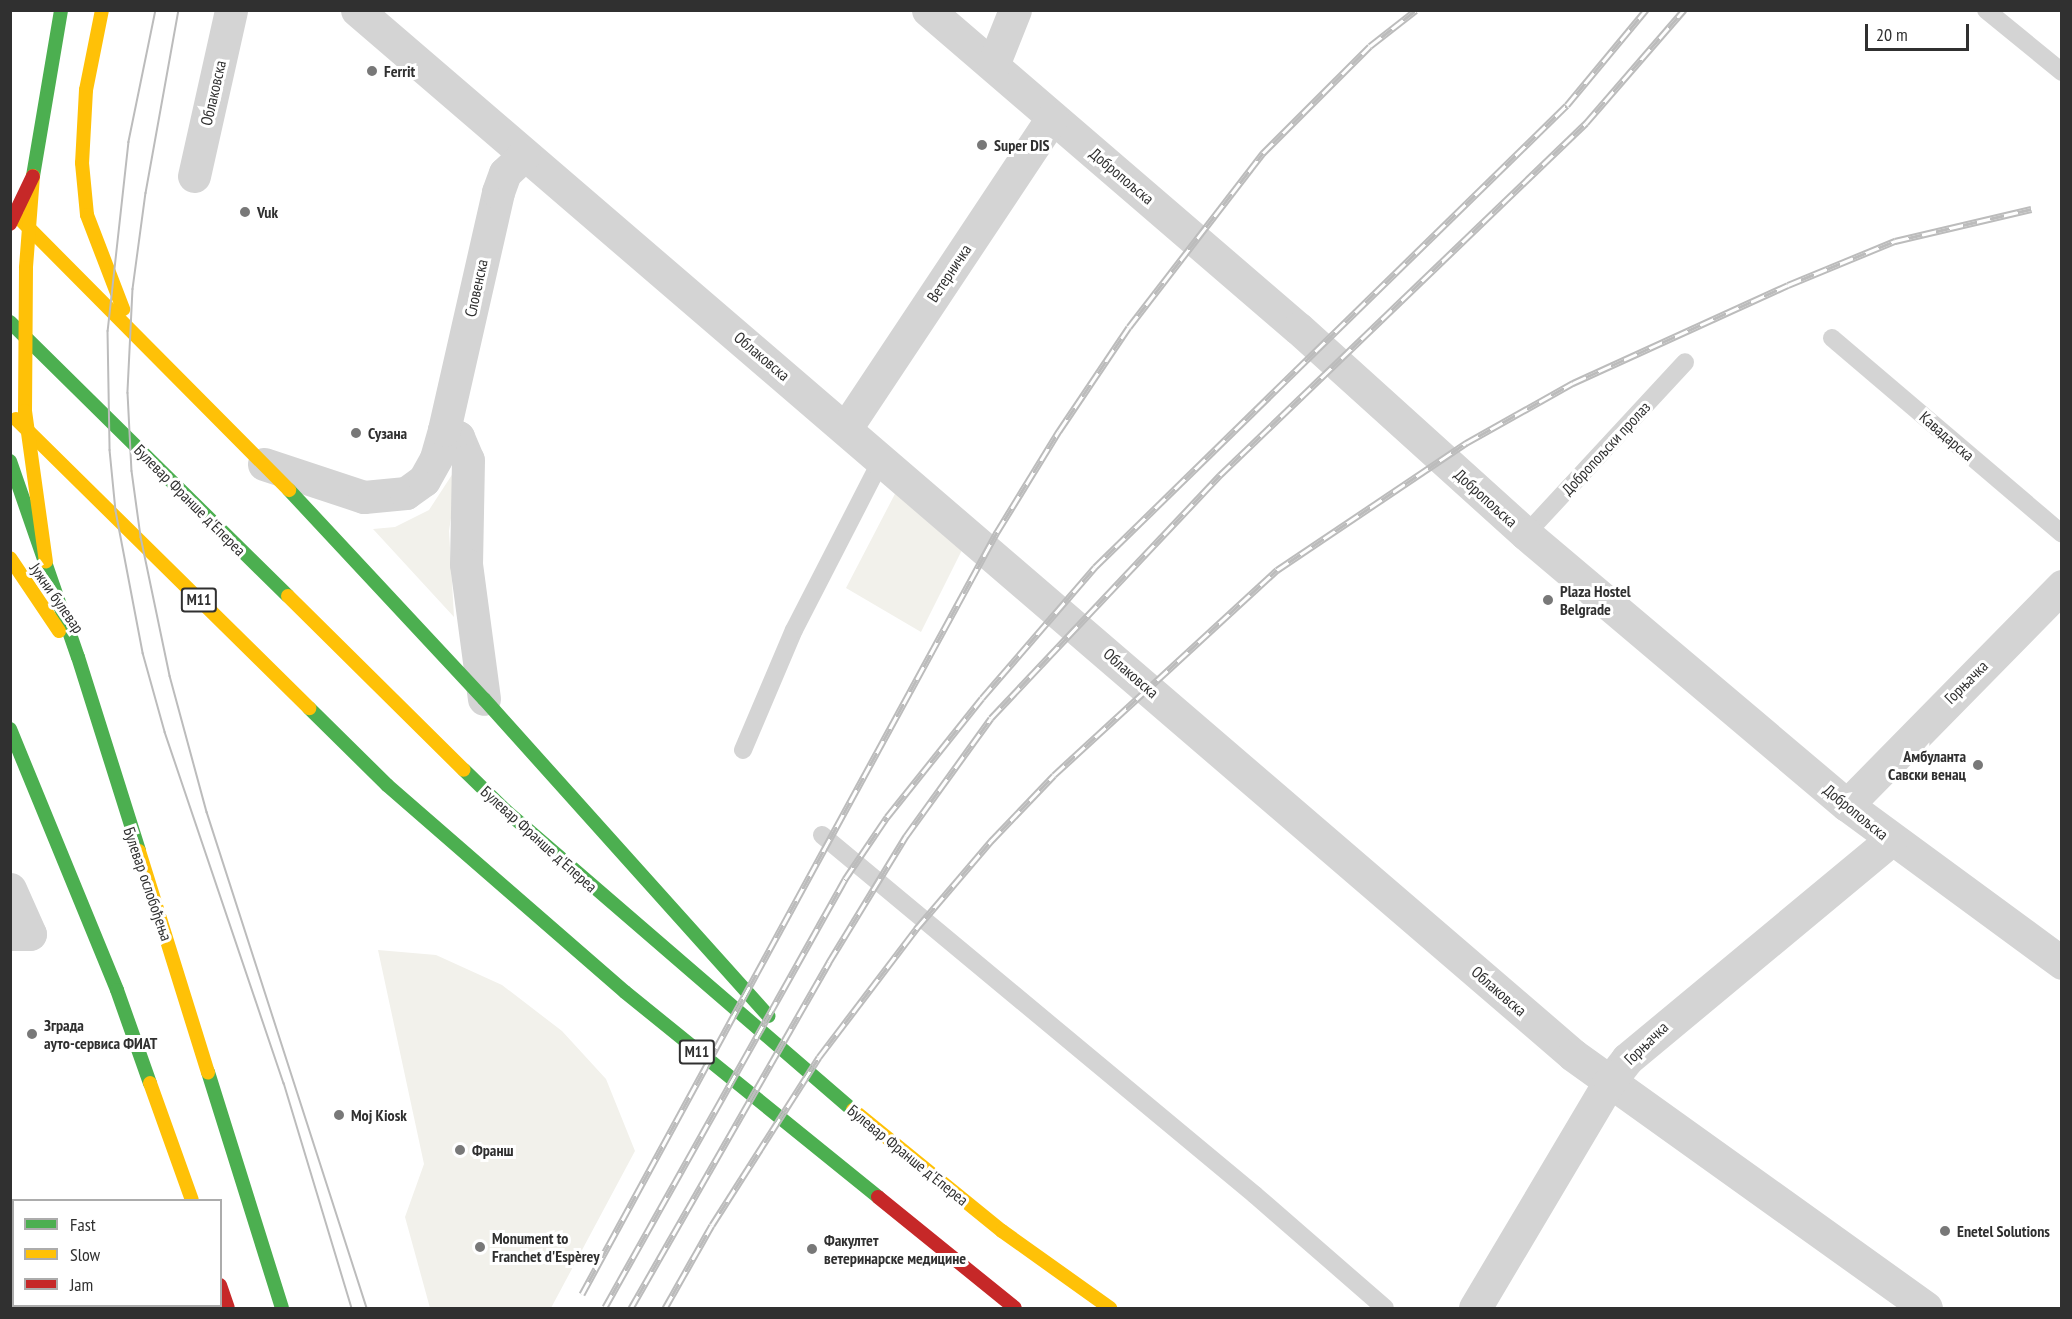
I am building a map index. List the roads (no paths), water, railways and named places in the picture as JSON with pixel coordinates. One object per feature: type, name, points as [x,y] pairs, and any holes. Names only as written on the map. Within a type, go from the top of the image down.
[{"type":"main road","points":[[46,562],[25,411],[26,268],[33,176],[61,10]]},
{"type":"main road","points":[[102,10],[86,90],[82,164],[87,215],[105,270],[132,327]]},
{"type":"main road","points":[[10,224],[33,176]]},
{"type":"main road","points":[[10,209],[132,327],[484,699],[849,1107]]},
{"type":"main road","name":"Булевар Франше д'Епереа","points":[[10,322],[505,810],[849,1107],[1002,1230],[1110,1308]]},
{"type":"main road","name":"M11","points":[[10,414],[387,785],[625,992],[1015,1308]]},
{"type":"main road","name":"Булевар ослобођења","points":[[10,460],[78,657],[282,1308]]},
{"type":"main road","name":"Јужни булевар","points":[[10,558],[78,657]]},
{"type":"main road","points":[[10,729],[117,990],[192,1199]]},
{"type":"main road","points":[[222,1291],[228,1308]]},
{"type":"street","name":"Облаковска","points":[[194,176],[231,10]]},
{"type":"street","name":"Облаковска","points":[[357,10],[1564,1047],[1926,1308]]},
{"type":"street","name":"Добропољска","points":[[928,10],[1298,328],[1526,534],[1847,805],[1891,840],[2061,963]]},
{"type":"street","points":[[993,65],[1015,10]]},
{"type":"street","name":"Ветерничка","points":[[846,428],[1052,118]]},
{"type":"street","name":"Словенска","points":[[264,464],[364,497],[385,498],[406,493],[424,480],[436,458],[444,430],[498,192],[506,173],[524,154]]},
{"type":"street","points":[[444,430],[458,437],[468,460],[466,564],[484,699]]},
{"type":"street","name":"Горњачка","points":[[1847,805],[2061,586]]},
{"type":"street","name":"Горњачка","points":[[1475,1308],[1610,1081],[1655,1032],[1891,840]]},
{"type":"street","points":[[10,889],[20,934]]},
{"type":"lane","points":[[1986,10],[2061,72]]},
{"type":"lane","name":"Кавадарска","points":[[1832,338],[2061,534]]},
{"type":"lane","name":"Добропољски пролаз","points":[[1526,534],[1685,362]]},
{"type":"lane","points":[[743,750],[794,630],[882,459]]},
{"type":"lane","points":[[822,834],[1255,1194],[1385,1308]]},
{"type":"tram line","points":[[156,10],[129,142],[108,331],[110,450],[116,511],[143,653],[165,732],[284,1083],[352,1308]]},
{"type":"tram line","points":[[179,10],[146,193],[133,289],[128,393],[132,471],[141,537],[170,676],[207,812],[367,1308]]},
{"type":"railway","points":[[582,1294],[997,532],[1059,431],[1129,327],[1263,153],[1370,46],[1416,10]]},
{"type":"railway","points":[[605,1307],[845,879],[887,817],[982,698],[1095,567],[1567,105],[1646,10]]},
{"type":"railway","points":[[631,1308],[829,962],[906,836],[991,718],[1220,475],[1586,123],[1684,10]]},
{"type":"railway","points":[[665,1308],[712,1225],[819,1057],[916,929],[991,841],[1054,775],[1277,570],[1466,443],[1573,383],[1788,285],[1895,241],[2031,209]]},
{"type":"place","name":"Ferrit","points":[[372,71]]},
{"type":"place","name":"Super DIS","points":[[982,145]]},
{"type":"place","name":"Vuk","points":[[245,212]]},
{"type":"place","name":"Сузана","points":[[356,433]]},
{"type":"place","name":"Plaza Hostel Belgrade","points":[[1548,600]]},
{"type":"place","name":"Амбуланта Савски венац","points":[[1978,765]]},
{"type":"place","name":"Зграда ауто-сервиса ФИАТ","points":[[32,1034]]},
{"type":"place","name":"Moj Kiosk","points":[[339,1115]]},
{"type":"place","name":"Франш","points":[[460,1150]]},
{"type":"place","name":"Enetel Solutions","points":[[1945,1231]]},
{"type":"place","name":"Monument to Franchet d'Espèrey","points":[[480,1247]]},
{"type":"place","name":"Факултет ветеринарске медицине","points":[[812,1249]]}]
